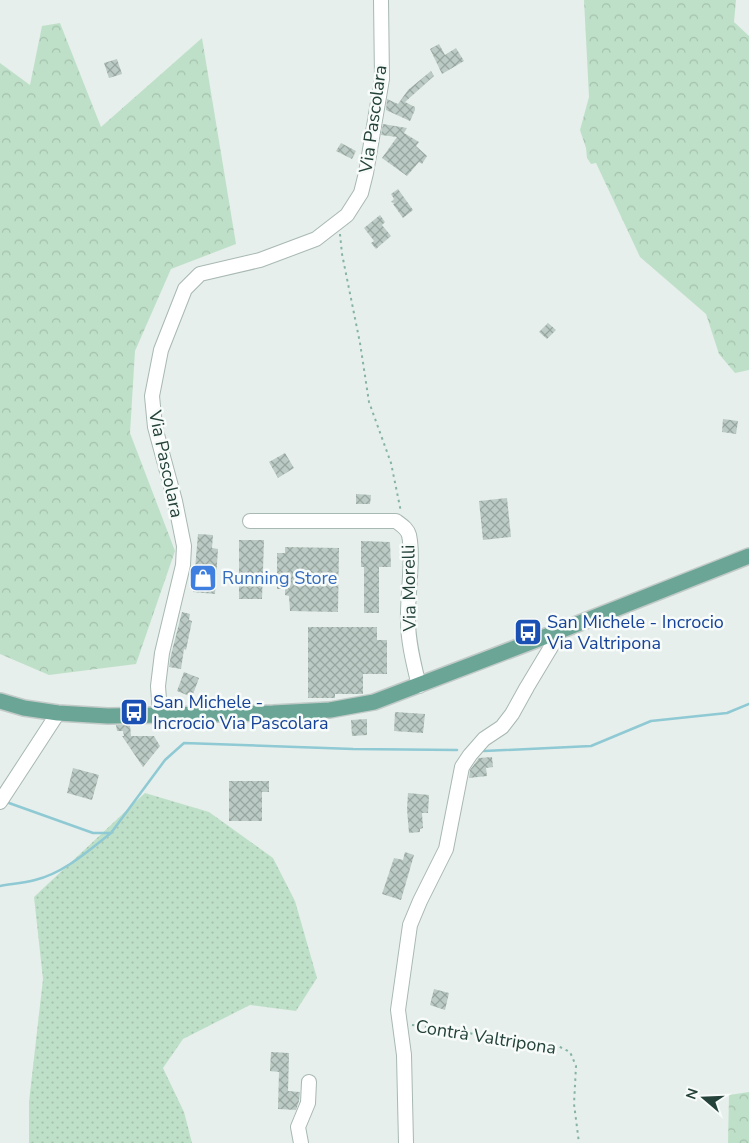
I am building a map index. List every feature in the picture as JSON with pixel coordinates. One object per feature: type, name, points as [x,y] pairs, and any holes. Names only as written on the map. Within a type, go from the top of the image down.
[{"type":"main road","points":[[0,701],[24,708],[58,713],[108,716],[330,710],[374,702],[749,556]]},
{"type":"street","name":"Via Pascolara","points":[[160,714],[158,686],[162,653],[183,565],[184,546],[175,501],[155,427],[152,396],[161,350],[185,289],[200,274],[260,260],[316,239],[347,215],[361,193],[382,78],[381,0]]},
{"type":"street","name":"Via Morelli","points":[[250,521],[396,521],[404,526],[408,534],[410,554],[408,622],[419,686]]},
{"type":"street","name":"Contrà Valtripona","points":[[406,1143],[404,1055],[398,1010],[410,925],[446,849],[462,767],[484,739],[502,727],[512,714],[554,642],[557,632]]},
{"type":"street","points":[[0,802],[58,713]]},
{"type":"street","points":[[301,1143],[298,1127],[308,1103],[309,1082]]},
{"type":"path","points":[[340,219],[342,254],[360,342],[369,402],[391,463],[404,526]]},
{"type":"path","name":"Contrà Valtripona","points":[[400,1023],[558,1046],[570,1052],[576,1066],[574,1104],[579,1143]]},
{"type":"green space","points":[[584,0],[736,0],[734,22],[749,36],[749,370],[735,373],[719,354],[706,314],[640,257],[596,163],[591,164],[587,158],[580,130],[589,97]]},
{"type":"green space","points":[[60,23],[101,127],[202,38],[236,244],[171,269],[135,351],[130,433],[175,551],[136,664],[49,675],[0,654],[0,63],[30,85],[42,26]]},
{"type":"green space","points":[[145,793],[209,812],[273,858],[295,901],[317,978],[296,1011],[250,1005],[183,1039],[163,1068],[184,1112],[192,1143],[29,1143],[29,1102],[43,979],[34,897]]},
{"type":"green space","points":[[749,1092],[749,1143],[728,1143],[729,1095]]},
{"type":"building","points":[[439,44],[445,55],[456,48],[464,61],[442,74],[430,49]]},
{"type":"building","points":[[117,59],[122,74],[109,78],[104,63]]},
{"type":"building","points":[[431,71],[434,76],[405,102],[415,107],[410,121],[386,110],[387,99],[398,104],[408,90]]},
{"type":"building","points":[[383,124],[407,128],[404,133],[419,142],[416,146],[427,156],[422,164],[419,162],[407,176],[382,158],[397,137],[381,135]]},
{"type":"building","points":[[341,143],[356,151],[352,159],[336,151]]},
{"type":"building","points":[[398,189],[413,210],[403,218],[393,204],[395,203],[391,202],[394,199],[391,194]]},
{"type":"building","points":[[380,215],[385,222],[382,225],[391,236],[376,249],[371,243],[374,241],[364,228]]},
{"type":"building","points":[[548,323],[556,330],[547,339],[539,332]]},
{"type":"building","points":[[723,419],[738,421],[736,434],[722,432]]},
{"type":"building","points":[[285,453],[294,468],[278,478],[269,462]]},
{"type":"building","points":[[356,494],[371,495],[370,504],[356,504]]},
{"type":"building","points":[[507,498],[511,537],[483,540],[479,501]]},
{"type":"building","points":[[198,534],[213,535],[212,548],[218,549],[215,594],[193,592]]},
{"type":"building","points":[[239,540],[264,540],[262,599],[239,599]]},
{"type":"building","points":[[361,541],[390,542],[391,567],[379,567],[379,613],[364,613],[364,567],[361,567]]},
{"type":"building","points":[[285,547],[339,548],[338,612],[290,611],[289,596],[285,595],[285,589],[277,589],[277,553],[285,553]]},
{"type":"building","points":[[182,612],[190,614],[189,620],[192,621],[186,650],[184,649],[181,669],[169,667]]},
{"type":"building","points":[[308,627],[377,627],[377,640],[387,640],[387,674],[363,674],[363,694],[335,694],[335,698],[308,698]]},
{"type":"building","points":[[184,672],[199,678],[192,697],[177,691]]},
{"type":"building","points":[[395,712],[425,714],[423,733],[394,731]]},
{"type":"building","points":[[367,719],[367,735],[352,736],[351,720]]},
{"type":"building","points":[[116,725],[130,725],[131,736],[154,736],[160,746],[143,767],[122,736],[124,736],[123,731],[117,731]]},
{"type":"building","points":[[492,757],[493,767],[486,768],[487,776],[469,778],[470,770],[479,758]]},
{"type":"building","points":[[73,768],[99,775],[92,800],[67,793]]},
{"type":"building","points":[[229,781],[269,781],[269,792],[262,792],[262,821],[229,821]]},
{"type":"building","points":[[408,793],[429,795],[428,813],[422,813],[423,828],[420,829],[420,832],[409,833]]},
{"type":"building","points":[[405,852],[414,855],[401,900],[382,894],[394,858],[403,860]]},
{"type":"building","points":[[434,989],[449,993],[445,1010],[430,1005]]},
{"type":"building","points":[[271,1052],[289,1053],[288,1091],[300,1092],[296,1110],[278,1109],[279,1072],[270,1071]]},
{"type":"waterway","points":[[484,751],[591,746],[651,721],[727,713],[749,704]]},
{"type":"waterway","points":[[9,803],[93,833],[111,833],[165,760],[184,743],[353,749],[457,750]]},
{"type":"waterway","points":[[0,886],[46,877],[75,861],[111,833]]},
{"type":"place","name":"Running Store","points":[[203,578]]},
{"type":"place","name":"San Michele - Incrocio Via Valtripona","points":[[528,632]]},
{"type":"place","name":"San Michele - Incrocio Via Pascolara","points":[[134,712]]}]
